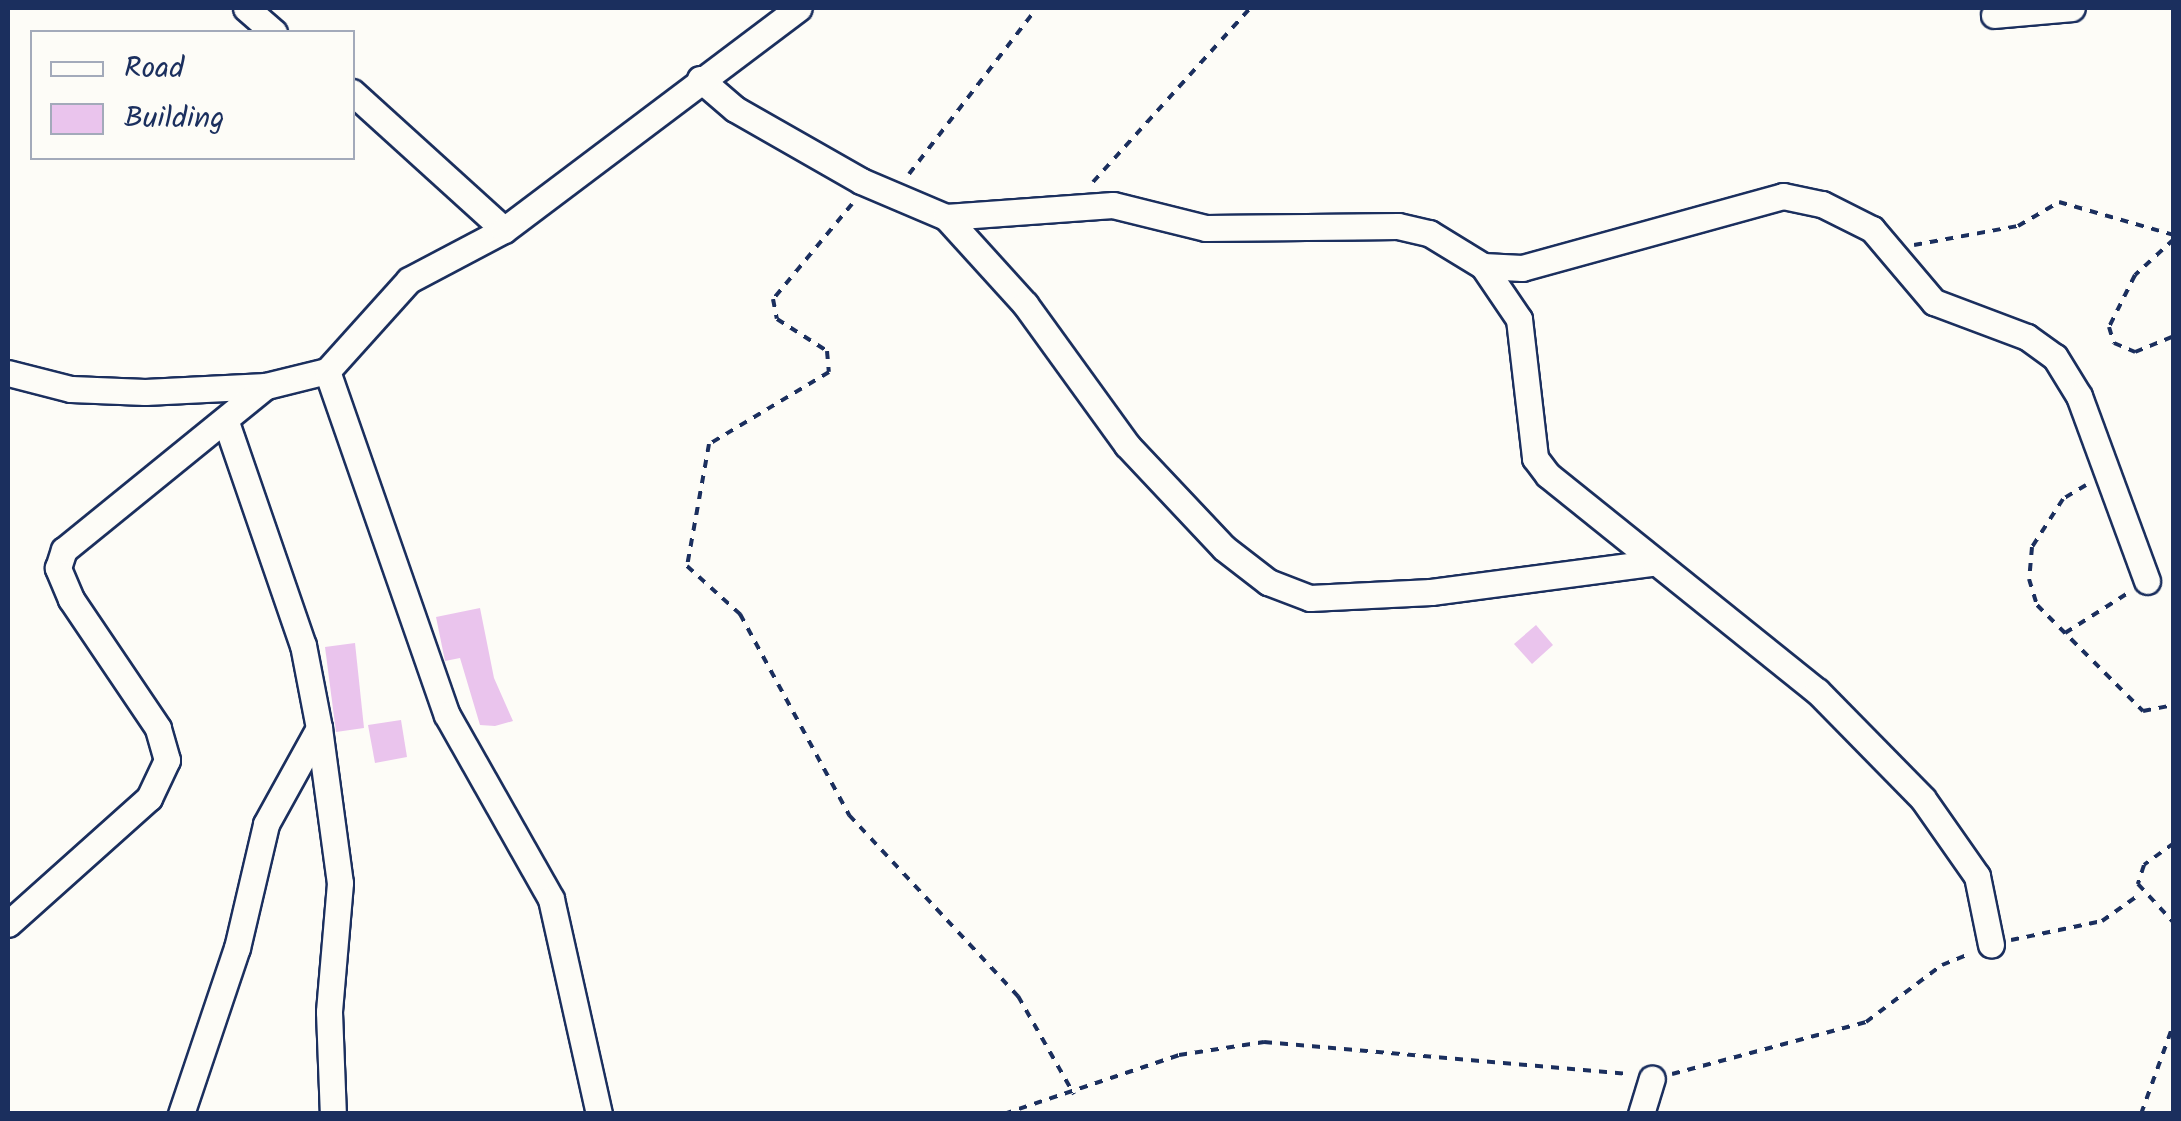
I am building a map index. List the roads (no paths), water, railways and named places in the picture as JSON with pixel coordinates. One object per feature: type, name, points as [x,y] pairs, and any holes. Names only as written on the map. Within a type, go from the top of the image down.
[{"type":"street","points":[[246,8],[272,30]]},
{"type":"street","points":[[8,373],[71,390],[266,386],[327,371],[409,280],[504,230],[799,8]]},
{"type":"street","points":[[1994,15],[2072,8]]},
{"type":"street","points":[[700,80],[735,109],[861,181],[893,198],[946,217],[1113,205],[1206,228],[1398,226],[1429,233],[1482,266],[1519,319],[1536,458],[1566,494],[1817,691],[1924,799],[1977,876],[1990,946]]},
{"type":"street","points":[[355,95],[504,230]]},
{"type":"street","points":[[1482,266],[1522,268],[1783,196],[1822,204],[1894,249],[1934,302],[2027,337],[2056,357],[2079,396],[2104,474],[2147,581]]},
{"type":"street","points":[[946,217],[1025,304],[1126,445],[1224,548],[1268,582],[1310,598],[1431,592],[1652,563]]},
{"type":"street","points":[[327,371],[448,714],[551,899],[599,1114]]},
{"type":"street","points":[[8,924],[148,798],[168,760],[158,728],[121,684],[72,599],[58,568],[64,550],[266,386]]},
{"type":"street","points":[[226,422],[303,645],[319,728],[340,883],[329,1012],[332,1114]]},
{"type":"street","points":[[181,1114],[237,948],[266,824],[319,728]]},
{"type":"street","points":[[1641,1114],[1652,1079]]}]
